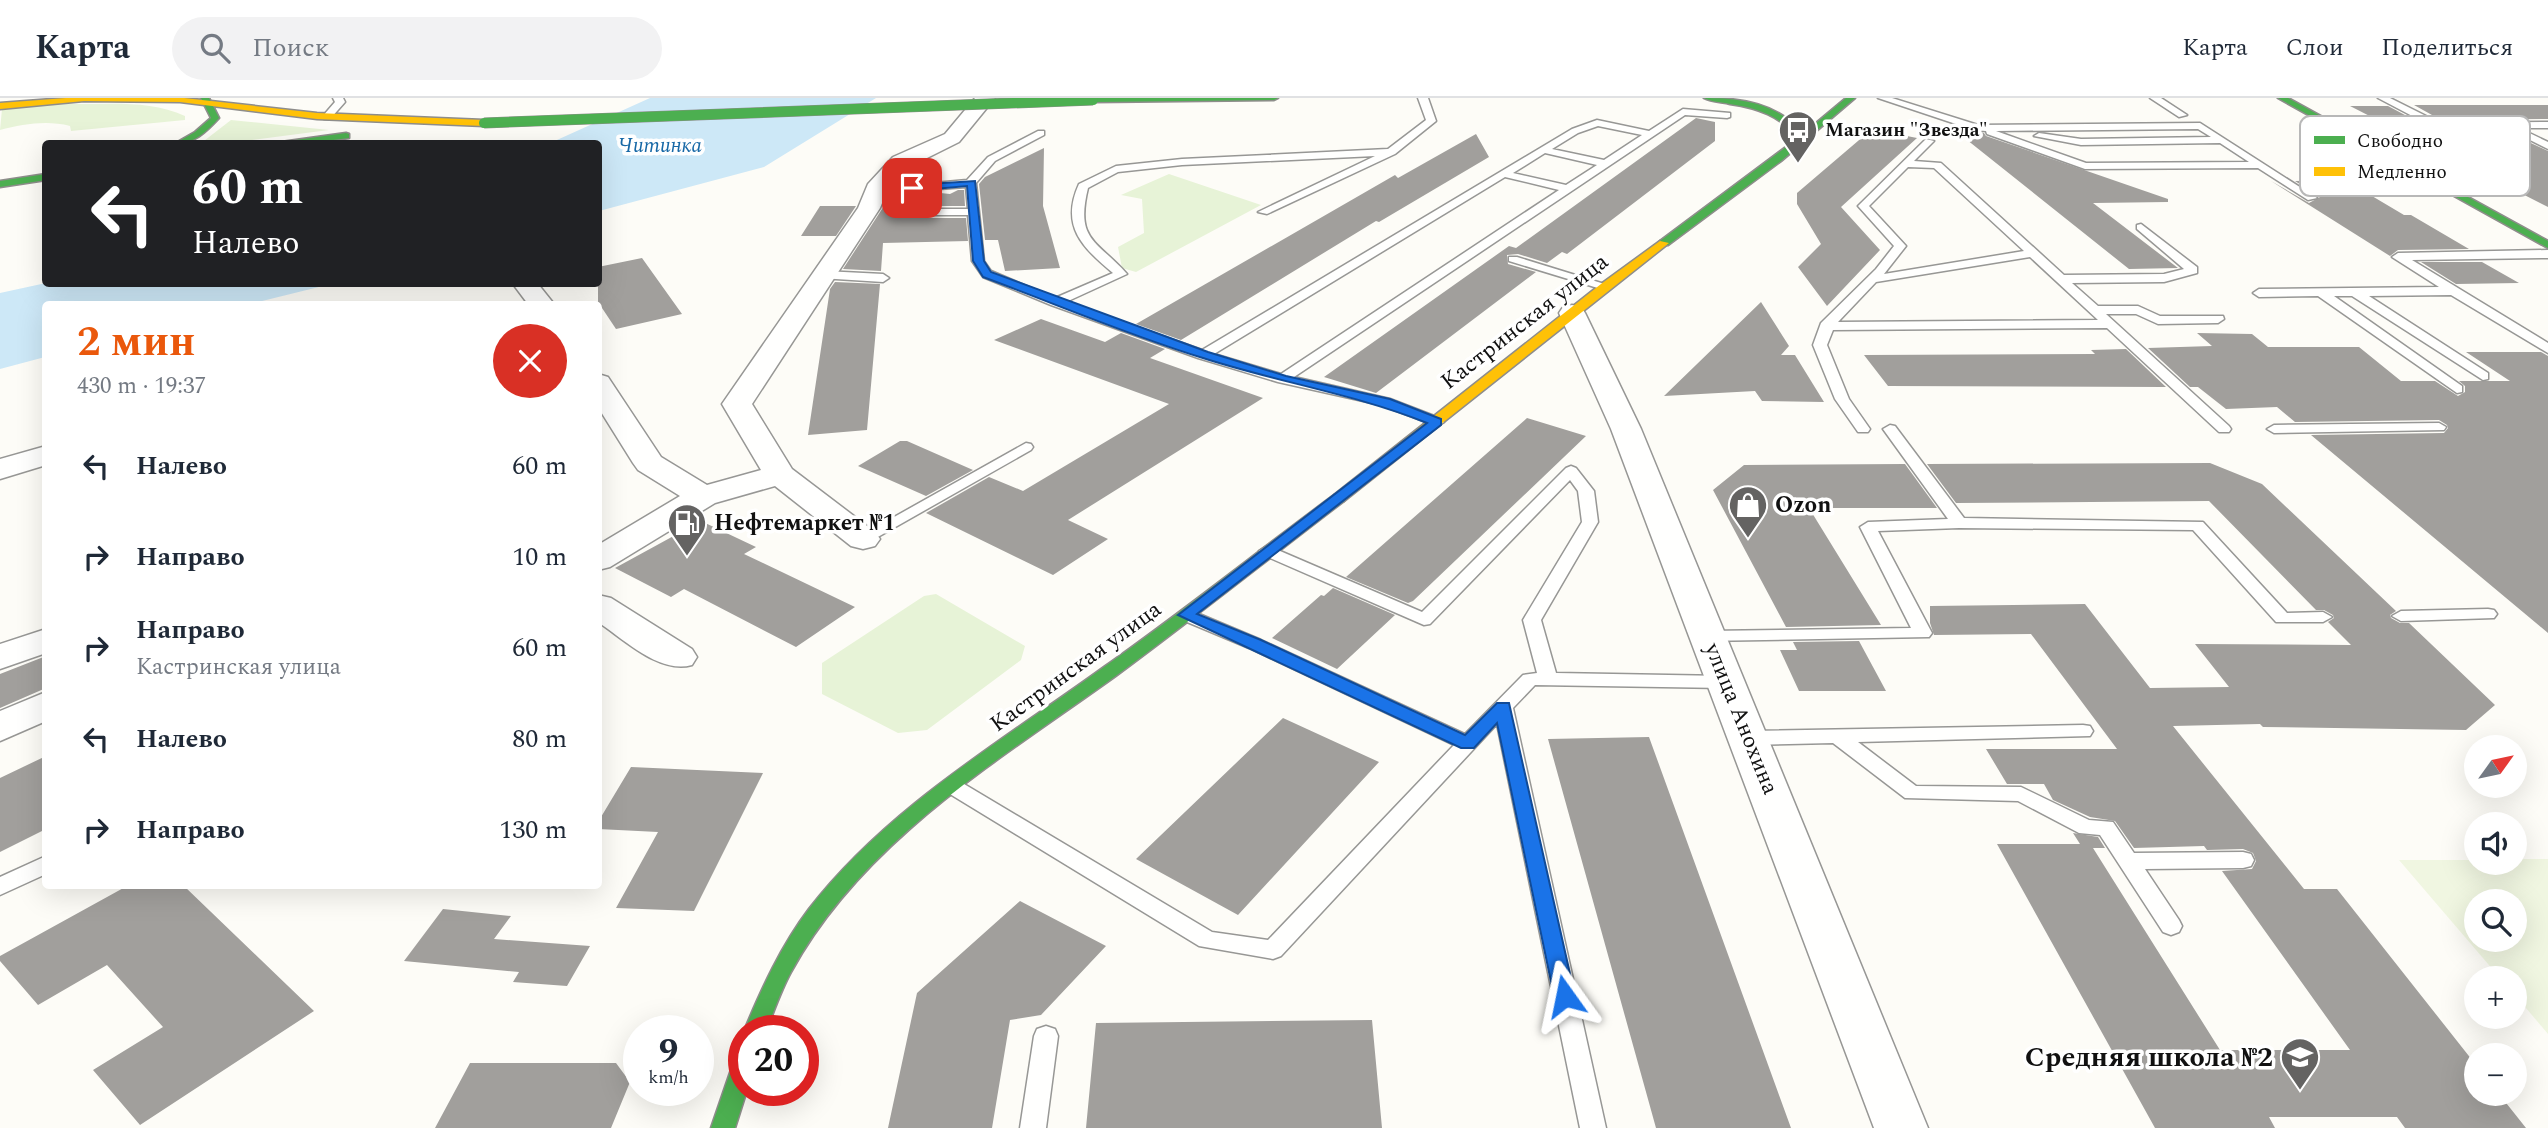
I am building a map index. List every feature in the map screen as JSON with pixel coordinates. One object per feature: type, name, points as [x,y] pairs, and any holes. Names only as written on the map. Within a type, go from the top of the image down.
[{"type":"main road","points":[[0,104],[14,98]]},
{"type":"main road","points":[[312,140],[484,123],[1093,100],[1274,98]]},
{"type":"main road","points":[[1708,98],[1776,112],[1795,124],[1802,138]]},
{"type":"main road","name":"Кастринская улица","points":[[760,1015],[767,993],[807,927],[872,852],[952,786],[1186,615],[1437,422],[1605,286],[1778,159],[1851,98]]},
{"type":"main road","points":[[2282,98],[2315,116]]},
{"type":"main road","points":[[0,104],[84,99],[180,100],[327,117],[484,123]]},
{"type":"main road","points":[[186,140],[198,134],[215,118],[208,102]]},
{"type":"main road","points":[[0,184],[42,178]]},
{"type":"main road","points":[[2459,196],[2548,245]]},
{"type":"main road","points":[[723,1128],[730,1106]]},
{"type":"street","points":[[863,539],[780,475],[737,404],[869,208],[876,190],[901,162],[952,138],[985,98]]},
{"type":"street","name":"улица Анохина","points":[[1572,313],[1626,429],[1901,1128]]},
{"type":"street","points":[[602,389],[649,463],[703,496]]},
{"type":"street","points":[[0,469],[42,456]]},
{"type":"street","points":[[602,558],[703,496],[780,475]]},
{"type":"street","points":[[602,609],[678,657]]},
{"type":"street","points":[[0,657],[42,641]]},
{"type":"street","points":[[0,727],[42,707]]},
{"type":"lane","points":[[327,117],[337,107],[338,98]]},
{"type":"lane","points":[[1264,212],[1391,152],[1431,121],[1423,98]]},
{"type":"lane","points":[[1883,98],[2085,166],[2261,165]]},
{"type":"lane","points":[[2155,98],[2182,115]]},
{"type":"lane","points":[[2383,98],[2420,116]]},
{"type":"lane","points":[[1283,379],[1683,113],[1727,115]]},
{"type":"lane","points":[[1203,355],[1575,131],[1597,123],[1651,134]]},
{"type":"lane","points":[[1977,128],[2196,124],[2300,190]]},
{"type":"lane","points":[[2530,125],[2548,125]]},
{"type":"lane","points":[[1977,128],[2081,142],[2222,140]]},
{"type":"lane","points":[[1041,133],[984,164],[975,173],[971,183],[978,261],[987,274],[1055,302],[1203,355],[1283,379],[1385,402],[1437,422]]},
{"type":"lane","points":[[2530,137],[2548,146]]},
{"type":"lane","points":[[1863,429],[1842,399],[1820,345],[1826,327],[1889,264],[1900,246],[1863,206],[1929,141]]},
{"type":"lane","points":[[2061,158],[2081,142]]},
{"type":"lane","points":[[1543,150],[1606,164]]},
{"type":"lane","points":[[1055,302],[1121,274],[1088,246],[1076,214],[1083,186],[1116,169],[1182,162],[1391,152]]},
{"type":"lane","points":[[1906,164],[1937,164],[2224,429]]},
{"type":"lane","points":[[1504,174],[1569,188]]},
{"type":"lane","points":[[873,197],[895,190],[971,183]]},
{"type":"lane","points":[[920,212],[974,212]]},
{"type":"lane","points":[[2061,279],[2164,278],[2193,270],[2141,227]]},
{"type":"lane","points":[[1874,279],[2033,253]]},
{"type":"lane","points":[[2548,254],[2398,257],[2548,349]]},
{"type":"lane","points":[[1513,259],[1605,286]]},
{"type":"lane","points":[[824,275],[883,278]]},
{"type":"lane","points":[[2259,293],[2452,291]]},
{"type":"lane","points":[[2320,292],[2457,389]]},
{"type":"lane","points":[[2355,292],[2483,376]]},
{"type":"lane","points":[[2095,310],[2138,310],[2158,320],[2218,319]]},
{"type":"lane","points":[[1826,327],[2110,324]]},
{"type":"lane","points":[[2274,429],[2439,427]]},
{"type":"lane","points":[[1890,429],[1959,523]]},
{"type":"lane","points":[[863,539],[1026,447]]},
{"type":"lane","points":[[1267,551],[1322,573],[1424,621],[1571,471],[1586,491],[1590,522],[1532,620],[1548,679]]},
{"type":"lane","points":[[1708,637],[1923,633],[1868,527],[1959,523],[2197,525],[2282,618],[2323,617]]},
{"type":"lane","points":[[2401,616],[2488,614]]},
{"type":"lane","points":[[1186,615],[1255,644],[1467,743]]},
{"type":"lane","points":[[952,786],[1207,940],[1273,950],[1530,678],[1725,682]]},
{"type":"lane","points":[[1503,707],[1593,1128]]},
{"type":"lane","points":[[1749,738],[2083,732]]},
{"type":"lane","points":[[1837,736],[1912,793],[2021,794],[2085,828],[2106,827],[2171,926]]},
{"type":"lane","points":[[2128,861],[2243,860]]},
{"type":"lane","points":[[0,887],[42,866]]},
{"type":"lane","points":[[1033,1128],[1046,1035]]},
{"type":"green space","points":[[66,104],[157,107],[185,116],[185,120],[71,131],[70,126],[44,123],[0,130],[2,109]]},
{"type":"green space","points":[[231,120],[329,130],[251,140],[205,140]]},
{"type":"green space","points":[[1169,174],[1261,205],[1136,272],[1122,268],[1118,247],[1144,233],[1142,199],[1121,195]]},
{"type":"green space","points":[[936,594],[1025,646],[1021,660],[927,730],[898,733],[822,694],[822,663],[924,596]]},
{"type":"green space","points":[[2527,859],[2548,859],[2548,1034],[2527,1009],[2527,966],[2490,966],[2478,952],[2527,952],[2527,889],[2464,889],[2464,936],[2399,860],[2464,860],[2464,875],[2527,875]]},
{"type":"water","name":"Читинка","points":[[650,98],[876,98],[764,167],[602,210],[602,140],[557,140]]},
{"type":"water","points":[[42,284],[42,287],[319,287],[262,301],[42,301],[42,358],[0,369],[0,293]]},
{"type":"building","points":[[2414,105],[2548,105],[2548,119],[2530,119],[2530,116],[2434,116]]},
{"type":"building","points":[[2350,106],[2388,106],[2407,116],[2370,116]]},
{"type":"building","points":[[1696,118],[1715,122],[1715,141],[1567,254],[1562,252],[1547,263],[1518,254],[1507,255],[1508,264],[1536,272],[1376,393],[1324,377],[1509,246],[1516,248]]},
{"type":"building","points":[[1947,124],[1984,133],[1986,136],[2168,199],[2168,202],[2093,203],[2178,268],[2129,269]]},
{"type":"building","points":[[1872,129],[1917,138],[1841,207],[1880,250],[1827,306],[1798,267],[1821,244],[1797,204],[1797,193]]},
{"type":"building","points":[[1476,134],[1489,157],[1379,222],[1376,221],[1181,340],[1136,324],[1395,175],[1398,178]]},
{"type":"building","points":[[2530,143],[2548,151],[2548,207],[2526,196],[2530,196]]},
{"type":"building","points":[[1044,148],[1043,206],[1060,268],[1005,271],[998,240],[985,240],[979,184],[985,177]]},
{"type":"building","points":[[2271,181],[2309,203],[2320,197],[2372,196],[2469,249],[2398,250],[2390,256]]},
{"type":"building","points":[[964,190],[965,206],[920,206],[913,213],[920,218],[966,218],[968,241],[883,243],[881,271],[843,269],[884,206],[898,205],[931,192],[950,194]]},
{"type":"building","points":[[820,206],[856,206],[836,236],[801,236]]},
{"type":"building","points":[[642,258],[682,314],[616,329],[602,308],[602,301],[598,301],[598,287],[602,287],[602,266]]},
{"type":"building","points":[[2421,262],[2482,262],[2519,283],[2456,284]]},
{"type":"building","points":[[835,282],[880,284],[867,430],[808,435],[830,289]]},
{"type":"building","points":[[1761,302],[1789,346],[1781,355],[1795,355],[1824,402],[1762,401],[1755,391],[1664,396]]},
{"type":"building","points":[[1041,319],[1105,342],[1121,333],[1165,349],[1150,358],[1263,398],[1068,520],[1108,539],[1053,575],[926,513],[989,477],[1023,491],[1169,404],[994,340]]},
{"type":"building","points":[[2197,333],[2252,334],[2268,347],[2359,347],[2401,381],[2435,381],[2458,396],[2465,392],[2465,386],[2459,381],[2510,381],[2466,352],[2541,352],[2548,356],[2548,633],[2311,435],[2444,433],[2447,425],[2439,420],[2295,422],[2277,407],[2226,409],[2198,387],[2190,387],[2148,348],[2212,346]]},
{"type":"building","points":[[2126,349],[2166,387],[1888,386],[1864,355],[2095,354],[2091,350]]},
{"type":"building","points":[[1527,418],[1586,436],[1413,601],[1408,603],[1346,577]]},
{"type":"building","points":[[900,441],[907,441],[973,470],[926,496],[858,466]]},
{"type":"building","points":[[2210,463],[2262,484],[2396,611],[2390,615],[2391,618],[2400,623],[2409,623],[2495,705],[2466,730],[2263,727],[2260,724],[2173,726],[2304,889],[2337,889],[2464,1050],[2464,1106],[2509,1106],[2526,1128],[2405,1128],[2397,1117],[2269,1117],[2275,1128],[2155,1128],[1997,844],[2080,844],[2073,833],[2098,837],[2105,848],[2093,848],[2220,1050],[2350,1050],[2222,871],[2252,869],[2256,861],[2253,853],[2243,849],[2207,850],[2204,846],[2134,848],[2115,821],[2090,817],[2053,800],[2044,784],[2007,784],[1986,749],[2117,749],[2031,634],[1934,635],[1930,623],[1930,606],[2085,604],[2150,688],[2229,687],[2195,644],[2351,645],[2328,622],[2334,618],[2333,615],[2324,610],[2316,610],[2209,501],[1956,503],[1927,464]]},
{"type":"building","points":[[1905,464],[1937,508],[1809,508],[1881,625],[1786,627],[1713,490],[1744,465]]},
{"type":"building","points":[[701,521],[756,547],[744,554],[855,607],[796,647],[684,589],[671,597],[615,568]]},
{"type":"building","points":[[1333,588],[1395,615],[1337,669],[1272,638],[1321,595],[1324,596]]},
{"type":"building","points":[[1859,641],[1886,691],[1799,691],[1780,650],[1797,650],[1793,642]]},
{"type":"building","points":[[42,658],[42,690],[0,708],[0,674]]},
{"type":"building","points":[[1283,718],[1379,762],[1238,915],[1136,859]]},
{"type":"building","points":[[1649,737],[1791,1128],[1656,1128],[1548,739]]},
{"type":"building","points":[[42,758],[42,831],[0,852],[0,778]]},
{"type":"building","points":[[631,767],[763,773],[694,911],[616,908],[658,832],[602,829],[602,815]]},
{"type":"building","points":[[122,889],[187,889],[314,1011],[140,1125],[93,1070],[163,1027],[107,965],[38,1005],[0,961],[0,956]]},
{"type":"building","points":[[1020,901],[1106,946],[1041,1015],[1010,1020],[992,1128],[888,1128],[917,993]]},
{"type":"building","points":[[443,909],[511,916],[494,939],[590,946],[567,986],[513,982],[519,972],[404,961]]},
{"type":"building","points":[[1372,1020],[1382,1128],[1086,1128],[1096,1023]]},
{"type":"building","points":[[470,1063],[616,1063],[623,1072],[623,1099],[611,1128],[435,1128]]},
{"type":"traffic: fast","points":[[186,140],[198,134],[215,118],[205,98]]},
{"type":"traffic: fast","points":[[1093,100],[1274,98]]},
{"type":"traffic: fast","points":[[1708,98],[1748,104],[1772,112],[1793,127],[1802,138]]},
{"type":"traffic: fast","points":[[1664,243],[1778,159],[1851,98]]},
{"type":"traffic: fast","points":[[2282,98],[2315,116]]},
{"type":"traffic: fast","points":[[484,123],[1093,100]]},
{"type":"traffic: fast","points":[[308,140],[346,136]]},
{"type":"traffic: fast","points":[[0,184],[42,178]]},
{"type":"traffic: fast","points":[[2459,196],[2548,245]]},
{"type":"traffic: fast","points":[[762,1015],[781,970],[816,915],[859,866],[908,820],[961,778],[1150,642],[1339,498]]},
{"type":"traffic: fast","points":[[723,1128],[730,1106]]},
{"type":"traffic: slow","points":[[0,106],[84,99],[180,100],[317,116],[484,123]]},
{"type":"traffic: slow","points":[[1339,498],[1605,286],[1664,243]]},
{"type":"place","name":"Магазин \"Звезда\"","points":[[1798,164]]},
{"type":"place","name":"Ozon","points":[[1748,539]]},
{"type":"place","name":"Нефтемаркет №1","points":[[687,557]]},
{"type":"place","name":"Средняя школа №2","points":[[2300,1091]]},
{"type":"route","points":[[912,188],[971,183],[978,261],[987,274],[1055,302],[1203,355],[1283,379],[1385,402],[1437,422],[1186,615],[1255,644],[1467,743],[1503,707],[1565,996]]}]
